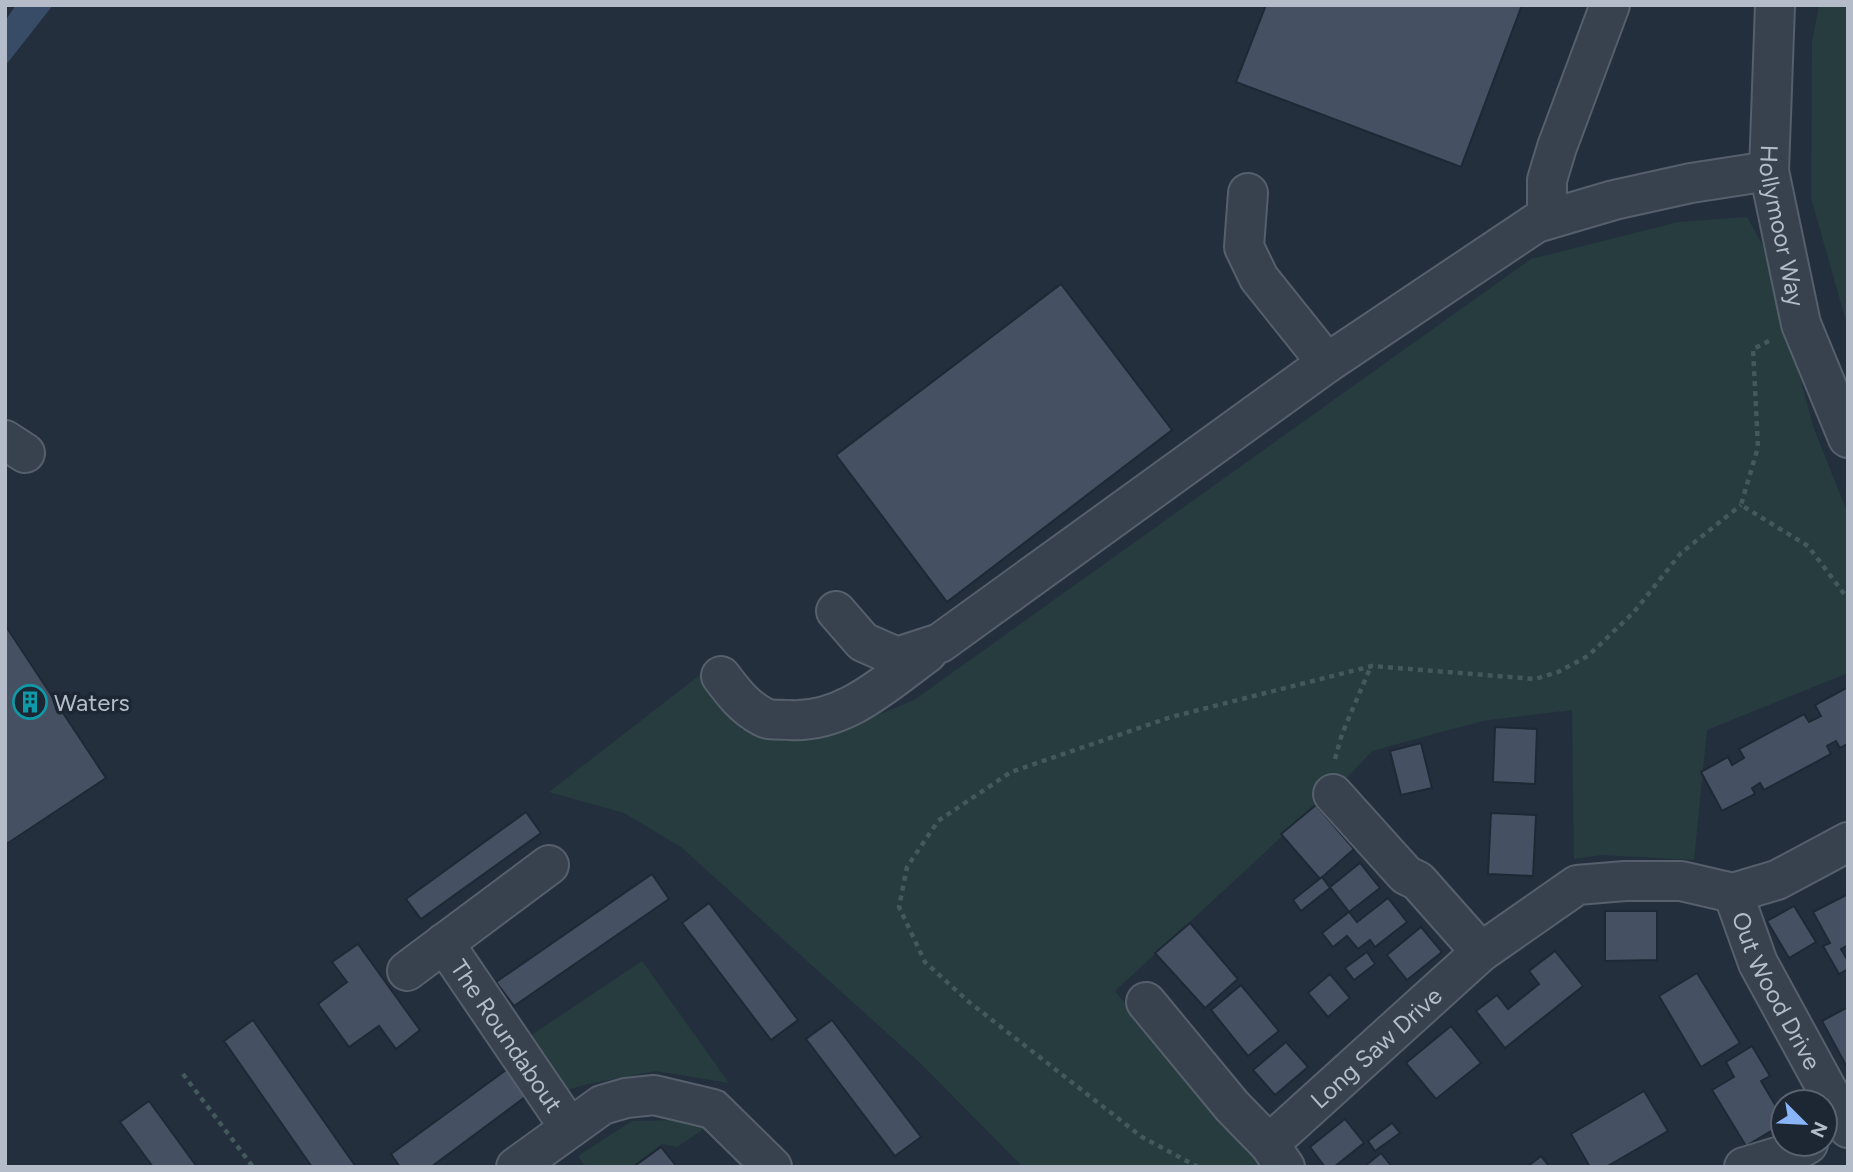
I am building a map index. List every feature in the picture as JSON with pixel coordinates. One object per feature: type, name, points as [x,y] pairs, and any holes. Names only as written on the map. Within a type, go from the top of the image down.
[{"type":"street","points":[[1547,219],[1547,180],[1610,5]]},
{"type":"street","name":"Hollymoor Way","points":[[1775,5],[1769,171],[1801,324],[1848,438]]},
{"type":"street","points":[[721,676],[742,703],[766,719],[802,721],[850,708],[1327,363],[1536,223],[1614,200],[1690,183],[1769,171]]},
{"type":"street","points":[[1248,193],[1244,247],[1259,278],[1327,363]]},
{"type":"street","points":[[836,611],[863,642],[897,657],[940,643]]},
{"type":"street","points":[[1333,794],[1406,875],[1418,881],[1481,952]]},
{"type":"street","name":"Long Saw Drive","points":[[1146,1002],[1277,1156],[1481,952],[1577,885],[1625,881],[1681,881],[1733,893],[1777,880],[1848,842]]},
{"type":"street","points":[[407,971],[549,865]]},
{"type":"street","name":"Out Wood Drive","points":[[1733,893],[1806,1088]]},
{"type":"street","name":"The Roundabout","points":[[444,943],[569,1127]]},
{"type":"street","name":"The Roundabout","points":[[516,1167],[602,1105],[626,1098],[654,1095],[713,1109],[772,1167]]},
{"type":"street","points":[[1744,1167],[1769,1157]]},
{"type":"path","points":[[1198,1167],[1142,1137],[969,1002],[925,962],[899,907],[907,867],[938,821],[1011,772],[1171,717],[1371,666],[1535,679],[1558,673],[1588,656],[1634,612],[1681,553],[1741,505],[1758,447],[1754,349],[1801,324]]},
{"type":"path","points":[[1741,505],[1808,546],[1848,599]]},
{"type":"path","points":[[1333,794],[1332,769],[1342,734],[1371,666]]},
{"type":"path","points":[[183,1074],[253,1167]]},
{"type":"green space","points":[[1819,5],[1848,5],[1848,328],[1811,198],[1812,42]]},
{"type":"green space","points":[[1747,217],[1764,247],[1814,429],[1848,514],[1848,673],[1707,730],[1694,860],[1602,855],[1574,859],[1572,710],[1482,721],[1372,751],[1345,780],[1330,787],[1316,805],[1115,991],[1261,1167],[1023,1167],[919,1062],[681,847],[624,813],[549,792],[701,674],[742,730],[834,733],[914,700],[1531,259],[1678,222]]},
{"type":"green space","points":[[642,961],[729,1083],[656,1071],[567,1090],[524,1040]]},
{"type":"green space","points":[[681,1120],[707,1127],[677,1147],[662,1144],[631,1167],[586,1167],[578,1156],[632,1121]]},
{"type":"water","points":[[16,5],[53,5],[5,66],[5,21]]},
{"type":"building","points":[[1266,5],[1522,5],[1461,167],[1236,82]]},
{"type":"building","points":[[1061,284],[1172,430],[947,602],[836,455]]},
{"type":"building","name":"Waters","points":[[5,625],[106,778],[5,845]]},
{"type":"building","points":[[1848,687],[1848,744],[1840,748],[1836,741],[1827,746],[1831,754],[1764,790],[1760,783],[1752,788],[1755,794],[1722,811],[1701,772],[1728,757],[1732,765],[1744,758],[1739,749],[1804,714],[1809,722],[1821,716],[1815,705]]},
{"type":"building","points":[[1495,727],[1537,729],[1535,784],[1493,782]]},
{"type":"building","points":[[1421,743],[1432,788],[1401,795],[1390,751]]},
{"type":"building","points":[[1316,805],[1354,849],[1320,879],[1281,834]]},
{"type":"building","points":[[526,812],[541,833],[421,919],[406,899]]},
{"type":"building","points":[[1491,813],[1536,815],[1533,876],[1488,874]]},
{"type":"building","points":[[1360,863],[1380,888],[1349,912],[1330,887]]},
{"type":"building","points":[[652,874],[669,899],[514,1006],[496,982]]},
{"type":"building","points":[[1322,877],[1330,888],[1301,911],[1293,900]]},
{"type":"building","points":[[1848,894],[1848,945],[1841,949],[1848,961],[1848,969],[1839,974],[1823,946],[1830,943],[1813,912]]},
{"type":"building","points":[[1388,898],[1407,922],[1375,947],[1370,940],[1358,949],[1347,936],[1333,947],[1322,933],[1349,912],[1357,922]]},
{"type":"building","points":[[709,903],[798,1020],[771,1040],[682,923]]},
{"type":"building","points":[[1794,906],[1816,942],[1789,958],[1767,921]]},
{"type":"building","points":[[1605,911],[1657,911],[1657,960],[1605,961]]},
{"type":"building","points":[[1190,923],[1238,979],[1205,1008],[1155,953]]},
{"type":"building","points":[[1421,927],[1442,952],[1407,980],[1387,955]]},
{"type":"building","points":[[358,944],[420,1030],[396,1049],[379,1026],[349,1047],[318,1004],[347,982],[332,962]]},
{"type":"building","points":[[1555,951],[1583,986],[1505,1048],[1476,1011],[1497,995],[1508,1009],[1539,984],[1529,971]]},
{"type":"building","points":[[1367,952],[1375,964],[1354,980],[1345,968]]},
{"type":"building","points":[[1697,973],[1740,1043],[1701,1067],[1659,996]]},
{"type":"building","points":[[1330,974],[1350,998],[1328,1017],[1308,993]]},
{"type":"building","points":[[1241,985],[1279,1031],[1248,1056],[1211,1010]]},
{"type":"building","points":[[1848,1007],[1848,1069],[1822,1021]]},
{"type":"building","points":[[253,1020],[356,1167],[312,1167],[224,1041]]},
{"type":"building","points":[[832,1020],[921,1137],[895,1156],[806,1039]]},
{"type":"building","points":[[1451,1026],[1481,1063],[1436,1099],[1406,1063]]},
{"type":"building","points":[[1286,1042],[1308,1067],[1275,1095],[1253,1070]]},
{"type":"building","points":[[1752,1046],[1770,1076],[1761,1081],[1769,1094],[1769,1132],[1746,1146],[1712,1090],[1734,1077],[1726,1062]]},
{"type":"building","points":[[510,1067],[529,1094],[431,1167],[400,1167],[391,1154]]},
{"type":"building","points":[[1644,1091],[1668,1131],[1606,1167],[1590,1167],[1571,1134]]},
{"type":"building","points":[[149,1101],[197,1167],[153,1167],[120,1122]]},
{"type":"building","points":[[1345,1119],[1364,1143],[1334,1167],[1325,1167],[1310,1147]]},
{"type":"building","points":[[1392,1123],[1400,1133],[1375,1151],[1368,1141]]},
{"type":"building","points":[[661,1147],[677,1167],[637,1167],[636,1165]]},
{"type":"building","points":[[1381,1153],[1392,1167],[1364,1167]]},
{"type":"building","points":[[1541,1156],[1550,1167],[1527,1167]]},
{"type":"place","name":"Waters","points":[[30,702]]}]
